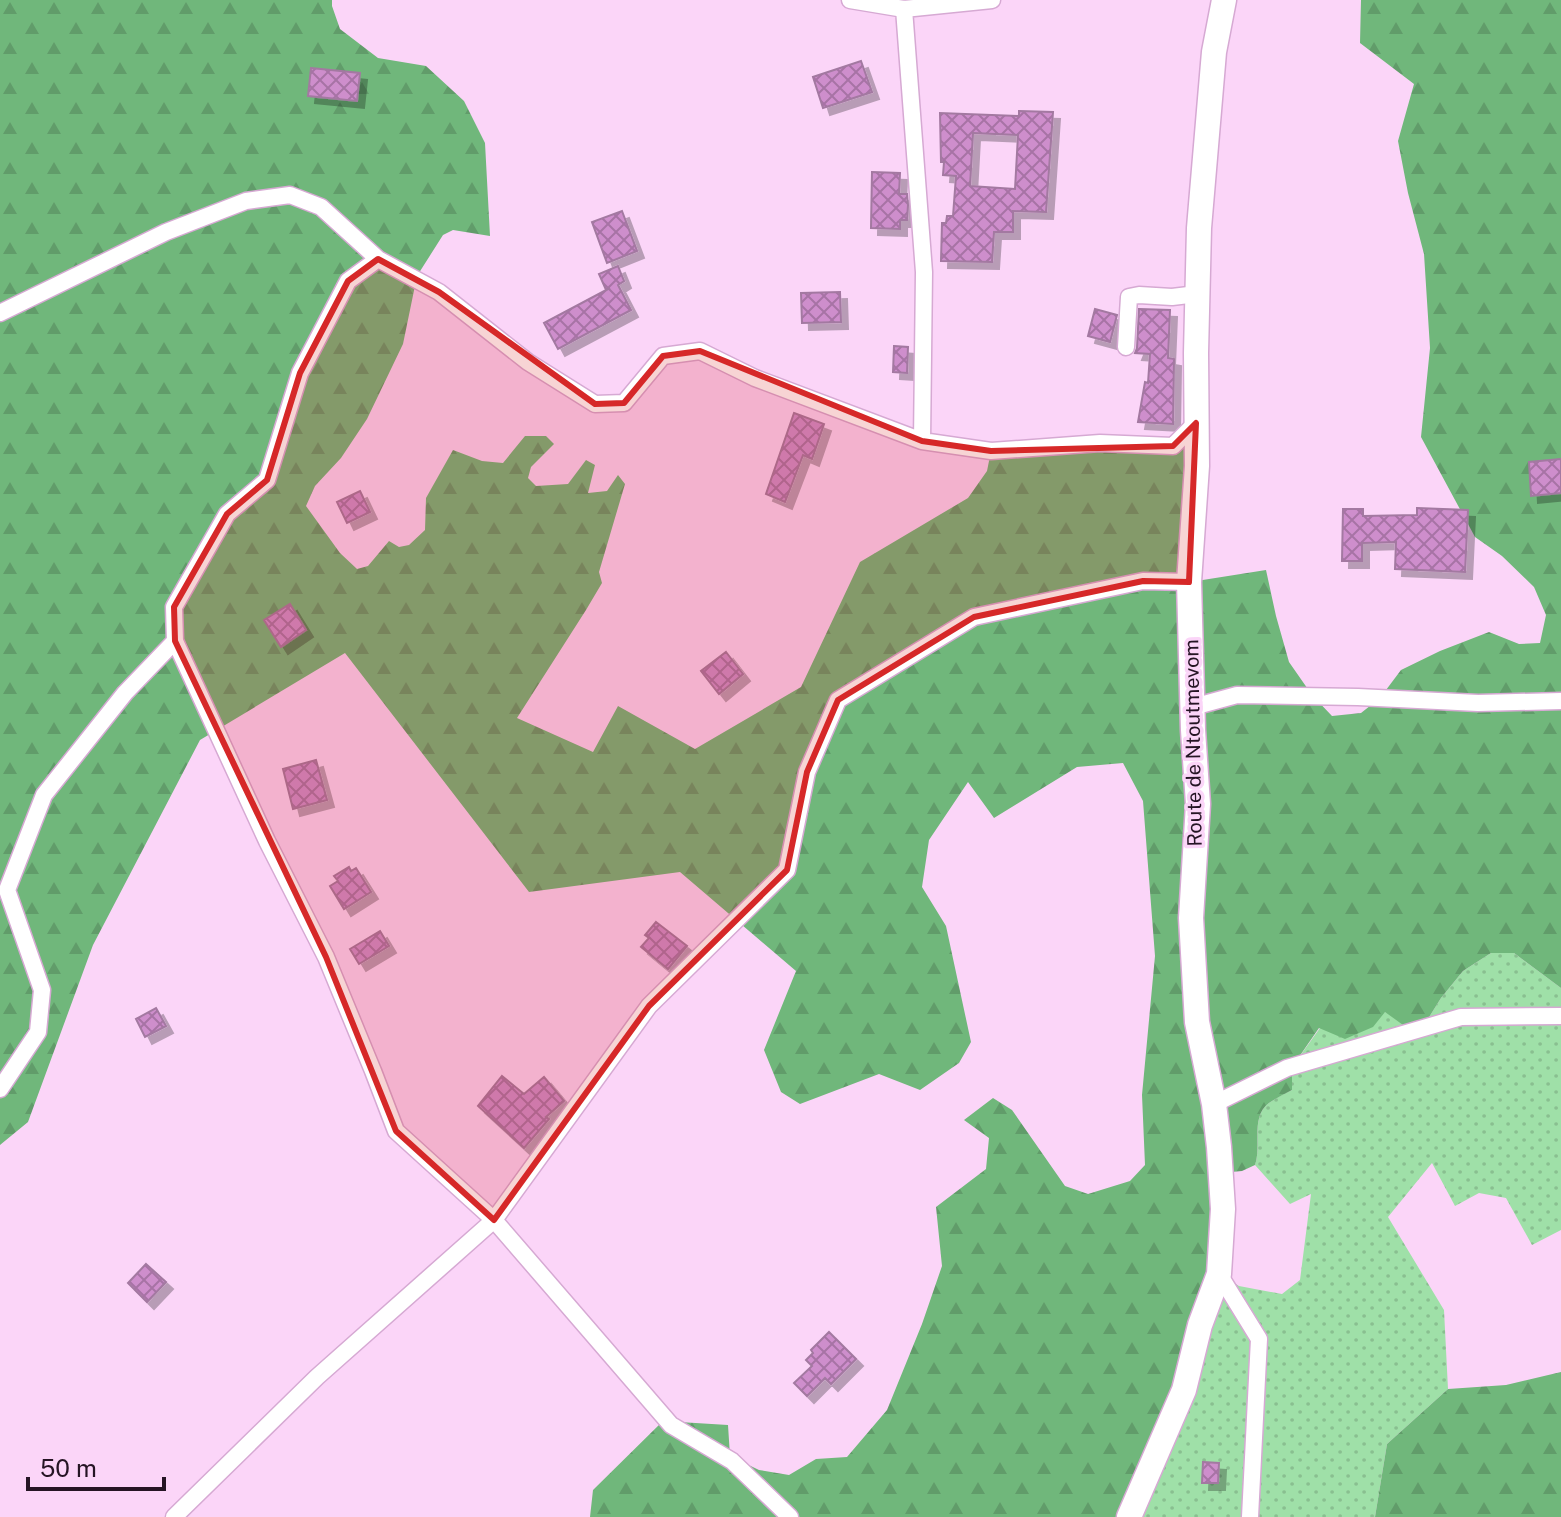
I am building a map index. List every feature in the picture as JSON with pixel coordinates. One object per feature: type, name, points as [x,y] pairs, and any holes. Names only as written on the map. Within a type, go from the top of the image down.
[{"type":"street","points":[[850,0],[904,9],[992,0]]},
{"type":"street","name":"Route de Ntoutmevom","points":[[1129,1517],[1184,1390],[1200,1325],[1219,1274],[1223,1209],[1219,1147],[1214,1104],[1197,1022],[1191,918],[1198,804],[1189,582],[1197,466],[1199,228],[1214,52],[1224,0]]},
{"type":"street","points":[[904,9],[924,272],[922,441]]},
{"type":"street","points":[[0,313],[166,232],[246,201],[290,195],[321,207],[378,259],[439,292],[528,362],[595,404],[624,403],[663,356],[700,351],[755,378],[922,441],[991,451],[1100,443],[1173,446],[1196,423]]},
{"type":"street","points":[[378,259],[348,281],[300,373],[267,480],[227,514],[174,607],[175,641],[267,841],[326,957],[396,1131],[494,1220],[671,1425],[732,1461],[790,1517]]},
{"type":"street","points":[[1126,347],[1129,297],[1197,294]]},
{"type":"street","points":[[174,1517],[317,1377],[494,1220],[649,1006],[787,870],[807,772],[838,700],[974,617],[1143,581],[1189,582]]},
{"type":"street","points":[[0,1089],[38,1032],[42,990],[7,890],[44,795],[125,693],[175,641]]},
{"type":"street","points":[[1193,707],[1237,695],[1478,703],[1561,701]]},
{"type":"street","points":[[1214,1104],[1287,1068],[1461,1017],[1561,1016]]},
{"type":"street","points":[[1219,1274],[1259,1339],[1250,1517]]},
{"type":"highlighted area","points":[[378,259],[439,292],[595,404],[624,403],[663,356],[700,351],[922,441],[991,451],[1173,446],[1196,423],[1189,582],[1143,581],[974,617],[838,700],[807,772],[787,870],[649,1006],[494,1220],[396,1131],[326,957],[175,641],[174,607],[227,514],[267,480],[300,373],[348,281]]},
{"type":"green space","points":[[0,0],[332,0],[340,29],[378,58],[426,66],[464,101],[485,143],[490,236],[453,230],[443,235],[417,276],[403,344],[367,419],[341,458],[315,486],[306,506],[340,553],[357,569],[368,566],[389,541],[399,547],[409,545],[425,530],[426,498],[453,450],[482,461],[503,463],[525,436],[546,436],[554,444],[531,467],[528,478],[536,486],[568,484],[586,460],[595,465],[588,493],[607,491],[618,475],[625,484],[599,572],[602,583],[517,718],[593,752],[618,706],[695,749],[801,687],[860,562],[968,498],[987,471],[991,451],[1173,446],[1196,423],[1190,582],[1266,570],[1289,662],[1312,695],[1332,716],[1361,713],[1380,698],[1401,670],[1489,632],[1519,644],[1540,643],[1546,615],[1534,587],[1502,556],[1475,537],[1421,437],[1430,348],[1424,254],[1398,141],[1414,84],[1360,43],[1361,0],[1561,0],[1561,988],[1514,953],[1491,953],[1463,971],[1426,1022],[1410,1030],[1385,1012],[1373,1027],[1345,1039],[1319,1028],[1292,1067],[1292,1090],[1263,1109],[1258,1123],[1255,1165],[1242,1171],[1221,1173],[1219,1274],[1141,1517],[590,1517],[593,1490],[663,1421],[728,1425],[730,1456],[759,1470],[789,1475],[816,1459],[847,1457],[887,1410],[922,1324],[942,1266],[936,1207],[986,1169],[989,1138],[964,1120],[993,1098],[1012,1110],[1065,1186],[1088,1194],[1130,1181],[1145,1165],[1142,1095],[1155,956],[1143,801],[1123,763],[1077,767],[994,818],[968,782],[929,840],[922,887],[946,926],[971,1042],[959,1063],[920,1090],[879,1074],[800,1104],[781,1092],[764,1050],[796,971],[680,872],[529,892],[345,653],[200,740],[93,945],[28,1122],[0,1145]]},
{"type":"green space","points":[[1491,953],[1514,953],[1561,988],[1561,1230],[1532,1245],[1506,1198],[1479,1193],[1455,1206],[1432,1163],[1388,1217],[1444,1310],[1448,1389],[1387,1444],[1375,1517],[1141,1517],[1219,1274],[1239,1286],[1282,1294],[1300,1280],[1311,1194],[1290,1204],[1255,1165],[1258,1123],[1263,1109],[1292,1090],[1292,1067],[1320,1028],[1385,1012],[1426,1022],[1463,971]]},
{"type":"green space","points":[[1561,1372],[1561,1517],[1375,1517],[1387,1444],[1448,1389],[1506,1385]]},
{"type":"building","points":[[861,61],[872,92],[823,108],[813,77]]},
{"type":"building","points":[[311,68],[360,73],[357,101],[308,96]]},
{"type":"building","points":[[1019,111],[1053,112],[1046,212],[1013,211],[1013,232],[994,232],[992,262],[941,261],[942,223],[946,223],[947,216],[953,216],[956,176],[943,175],[940,113],[1019,116]],"holes":[[[973,133],[1018,135],[1015,189],[970,186]]]},
{"type":"building","points":[[872,172],[900,173],[899,194],[907,194],[908,205],[907,220],[900,220],[900,229],[871,228]]},
{"type":"building","points":[[622,211],[637,251],[607,263],[592,222]]},
{"type":"building","points":[[618,266],[624,281],[618,285],[631,310],[558,349],[544,323],[610,288],[606,290],[599,274]]},
{"type":"building","points":[[840,292],[841,322],[802,323],[801,293]]},
{"type":"building","points":[[1095,309],[1117,315],[1110,342],[1088,336]]},
{"type":"building","points":[[1139,309],[1170,310],[1168,358],[1174,359],[1173,424],[1138,422],[1145,382],[1148,383],[1150,354],[1135,353]]},
{"type":"building","points":[[894,346],[908,347],[907,373],[893,372]]},
{"type":"building","points":[[794,413],[824,424],[812,459],[803,455],[785,502],[766,494]]},
{"type":"building","points":[[1561,459],[1561,493],[1531,496],[1529,462]]},
{"type":"building","points":[[360,491],[370,512],[347,523],[337,502]]},
{"type":"building","points":[[1417,508],[1468,510],[1465,572],[1395,569],[1396,542],[1362,543],[1362,561],[1342,561],[1343,509],[1363,509],[1363,516],[1417,515]]},
{"type":"building","points":[[290,604],[306,630],[281,647],[264,620]]},
{"type":"building","points":[[726,652],[743,674],[719,694],[701,671]]},
{"type":"building","points":[[316,760],[327,800],[293,809],[283,769]]},
{"type":"building","points":[[349,867],[351,871],[356,868],[371,892],[344,909],[330,886],[338,881],[334,876]]},
{"type":"building","points":[[656,922],[687,946],[668,969],[641,947],[649,938],[645,935]]},
{"type":"building","points":[[380,931],[389,946],[359,964],[350,949]]},
{"type":"building","points":[[156,1008],[166,1026],[145,1037],[136,1019]]},
{"type":"building","points":[[502,1076],[524,1094],[544,1077],[564,1101],[546,1117],[549,1119],[524,1148],[478,1106]]},
{"type":"building","points":[[146,1264],[166,1282],[147,1302],[128,1283]]},
{"type":"building","points":[[829,1332],[856,1359],[831,1384],[825,1378],[807,1396],[794,1383],[812,1366],[806,1360],[813,1353],[811,1350]]},
{"type":"building","points":[[1203,1462],[1219,1463],[1218,1483],[1202,1483]]}]
